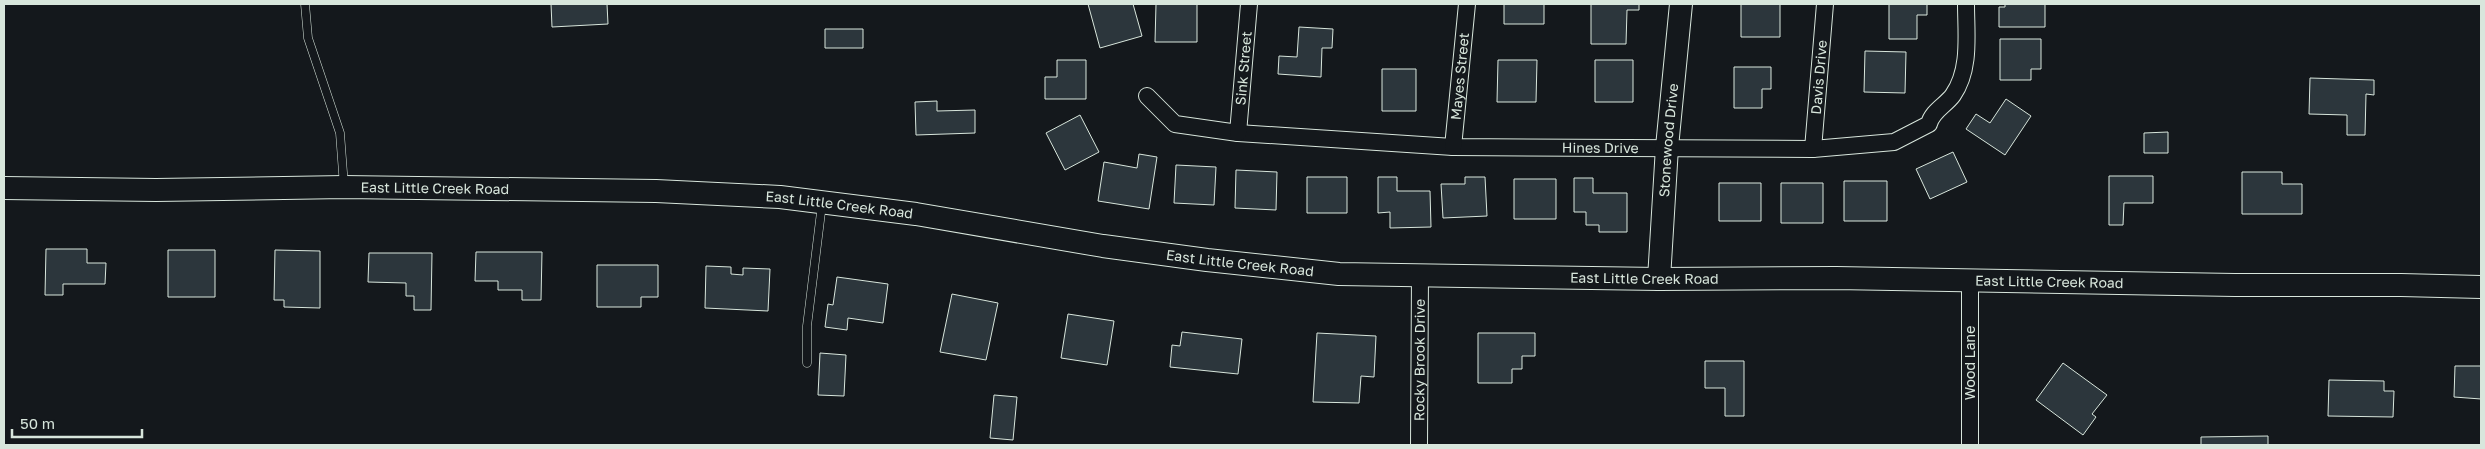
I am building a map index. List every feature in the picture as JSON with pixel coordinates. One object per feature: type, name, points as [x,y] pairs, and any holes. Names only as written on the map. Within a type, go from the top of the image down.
[{"type":"street","name":"Sink Street","points":[[1238,133],[1249,4]]},
{"type":"street","name":"Mayes Street","points":[[1453,147],[1467,4]]},
{"type":"street","name":"Stonewood Drive","points":[[1660,279],[1667,147],[1682,4]]},
{"type":"street","name":"Davis Drive","points":[[1814,149],[1825,4]]},
{"type":"street","name":"Hines Drive","points":[[1147,96],[1175,124],[1238,133],[1453,147],[1814,149],[1894,142],[1929,124],[1931,118],[1952,96],[1963,78],[1966,48],[1966,4]]},
{"type":"street","name":"East Little Creek Road","points":[[4,188],[156,190],[344,187],[656,191],[780,197],[916,214],[1103,246],[1207,260],[1339,274],[1660,279],[1836,278],[2481,287]]},
{"type":"street","name":"Rocky Brook Drive","points":[[1419,445],[1420,275]]},
{"type":"street","name":"Wood Lane","points":[[1970,280],[1970,445]]},
{"type":"lane","points":[[305,4],[308,38],[340,132],[344,187]]},
{"type":"lane","points":[[807,363],[807,326],[823,202]]},
{"type":"building","points":[[551,4],[607,4],[608,24],[552,27]]},
{"type":"building","points":[[1088,4],[1133,4],[1142,36],[1100,48]]},
{"type":"building","points":[[1156,4],[1197,4],[1197,42],[1155,42]]},
{"type":"building","points":[[1504,4],[1544,4],[1544,24],[1504,24]]},
{"type":"building","points":[[1591,4],[1639,4],[1639,10],[1627,10],[1626,44],[1591,44]]},
{"type":"building","points":[[1741,4],[1780,4],[1780,37],[1741,37]]},
{"type":"building","points":[[1889,4],[1927,4],[1927,15],[1917,15],[1917,39],[1889,39]]},
{"type":"building","points":[[2005,4],[2045,4],[2045,27],[1999,27],[1999,7],[2005,7]]},
{"type":"building","points":[[1299,27],[1333,29],[1332,48],[1322,48],[1321,77],[1278,74],[1279,56],[1297,57]]},
{"type":"building","points":[[825,29],[863,29],[863,48],[825,48]]},
{"type":"building","points":[[2000,39],[2041,39],[2041,69],[2031,69],[2031,80],[2000,80]]},
{"type":"building","points":[[1865,51],[1906,52],[1905,93],[1864,92]]},
{"type":"building","points":[[1057,60],[1086,60],[1086,99],[1045,99],[1045,77],[1057,77]]},
{"type":"building","points":[[1498,60],[1537,60],[1536,102],[1497,102]]},
{"type":"building","points":[[1595,60],[1633,60],[1633,102],[1595,102]]},
{"type":"building","points":[[1734,67],[1771,67],[1771,89],[1762,89],[1762,108],[1734,108]]},
{"type":"building","points":[[1382,69],[1416,69],[1416,111],[1382,111]]},
{"type":"building","points":[[2310,78],[2374,80],[2374,95],[2366,94],[2365,135],[2347,135],[2347,115],[2309,114]]},
{"type":"building","points":[[2006,99],[2031,116],[2005,155],[1966,129],[1976,114],[1990,123]]},
{"type":"building","points":[[937,101],[937,111],[975,110],[975,133],[916,135],[915,102]]},
{"type":"building","points":[[1080,115],[1099,152],[1065,170],[1046,133]]},
{"type":"building","points":[[2168,132],[2168,153],[2144,153],[2144,133]]},
{"type":"building","points":[[1953,152],[1967,182],[1930,199],[1916,169]]},
{"type":"building","points":[[1139,154],[1157,157],[1149,209],[1098,201],[1104,162],[1137,168]]},
{"type":"building","points":[[1176,165],[1216,167],[1214,205],[1174,203]]},
{"type":"building","points":[[1236,170],[1277,172],[1276,210],[1235,208]]},
{"type":"building","points":[[2242,172],[2282,172],[2282,184],[2302,184],[2302,214],[2242,214]]},
{"type":"building","points":[[2109,176],[2153,176],[2153,203],[2124,203],[2123,225],[2109,225]]},
{"type":"building","points":[[1307,177],[1347,177],[1347,213],[1307,213]]},
{"type":"building","points":[[1378,177],[1397,177],[1397,191],[1430,191],[1431,227],[1390,228],[1390,212],[1378,213]]},
{"type":"building","points":[[1465,177],[1485,177],[1487,216],[1443,218],[1441,184],[1465,184]]},
{"type":"building","points":[[1574,178],[1593,178],[1593,193],[1627,193],[1627,232],[1599,232],[1599,225],[1586,225],[1586,212],[1574,212]]},
{"type":"building","points":[[1514,179],[1556,179],[1556,219],[1514,219]]},
{"type":"building","points":[[1844,181],[1887,181],[1887,221],[1844,221]]},
{"type":"building","points":[[1719,183],[1761,183],[1761,221],[1719,221]]},
{"type":"building","points":[[1781,183],[1823,183],[1823,223],[1781,223]]},
{"type":"building","points":[[46,249],[87,249],[87,263],[106,263],[105,284],[63,284],[63,295],[45,295]]},
{"type":"building","points":[[168,250],[215,250],[215,297],[168,297]]},
{"type":"building","points":[[275,250],[320,251],[320,308],[284,307],[284,300],[274,300]]},
{"type":"building","points":[[476,252],[542,252],[541,300],[522,300],[522,290],[498,290],[498,281],[475,281]]},
{"type":"building","points":[[369,253],[432,253],[431,310],[414,310],[414,296],[406,296],[406,283],[368,282]]},
{"type":"building","points":[[597,265],[658,265],[658,297],[641,297],[641,307],[597,307]]},
{"type":"building","points":[[706,266],[731,267],[731,274],[743,275],[743,268],[770,269],[768,311],[705,308]]},
{"type":"building","points":[[837,277],[888,284],[883,323],[848,318],[847,330],[825,327],[828,304],[833,305]]},
{"type":"building","points":[[952,294],[998,303],[986,360],[940,352]]},
{"type":"building","points":[[1068,314],[1114,321],[1107,365],[1061,358]]},
{"type":"building","points":[[1182,332],[1242,339],[1238,374],[1170,367],[1172,345],[1180,346]]},
{"type":"building","points":[[1317,333],[1376,336],[1374,377],[1361,376],[1359,403],[1313,402]]},
{"type":"building","points":[[1478,333],[1535,333],[1535,356],[1522,356],[1522,369],[1512,369],[1512,383],[1478,383]]},
{"type":"building","points":[[820,353],[846,355],[844,396],[818,395]]},
{"type":"building","points":[[1705,361],[1744,361],[1744,416],[1725,416],[1725,388],[1705,388]]},
{"type":"building","points":[[2063,363],[2107,395],[2092,414],[2096,417],[2083,435],[2036,400]]},
{"type":"building","points":[[2455,366],[2481,366],[2481,399],[2454,397]]},
{"type":"building","points":[[2329,380],[2384,381],[2384,391],[2394,391],[2393,417],[2328,416]]},
{"type":"building","points":[[994,395],[1017,397],[1013,440],[990,438]]},
{"type":"building","points":[[2268,436],[2268,445],[2201,445],[2201,437]]}]
